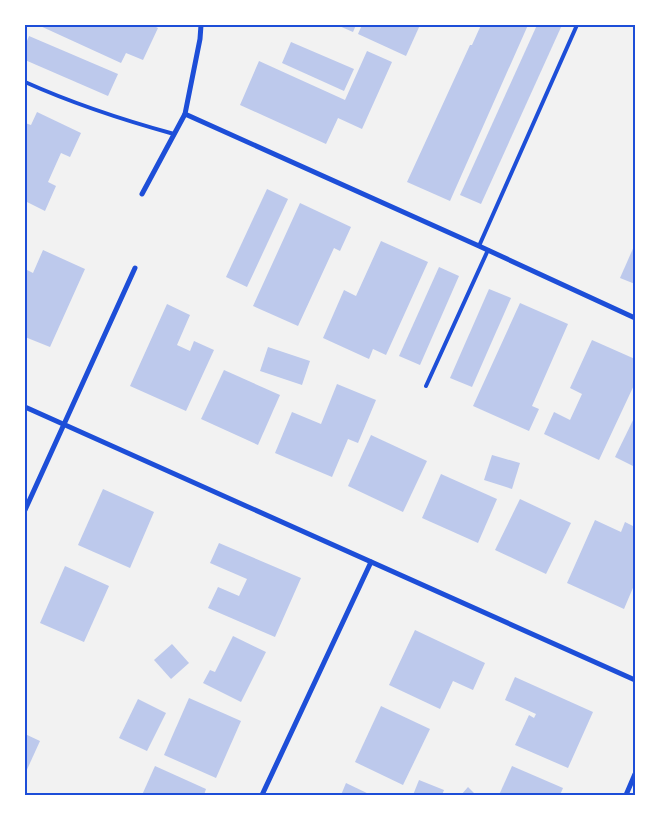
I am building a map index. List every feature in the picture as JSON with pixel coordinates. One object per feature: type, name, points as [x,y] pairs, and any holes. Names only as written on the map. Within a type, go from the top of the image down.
[{"type":"street","points":[[142,194],[185,114],[200,39],[200,25]]},
{"type":"street","points":[[185,114],[635,318]]},
{"type":"street","points":[[25,510],[135,268]]},
{"type":"street","points":[[25,407],[635,680]]},
{"type":"street","points":[[262,795],[370,562]]},
{"type":"street","points":[[626,795],[635,774]]},
{"type":"lane","points":[[479,246],[577,25]]},
{"type":"lane","points":[[25,82],[62,99],[174,134]]},
{"type":"lane","points":[[426,386],[488,250]]},
{"type":"building","points":[[38,25],[152,25],[158,28],[143,60],[126,53],[121,63]]},
{"type":"building","points":[[337,25],[356,25],[353,32]]},
{"type":"building","points":[[362,25],[420,25],[406,56],[358,34]]},
{"type":"building","points":[[481,25],[528,25],[450,201],[407,182]]},
{"type":"building","points":[[537,25],[562,25],[481,204],[460,195]]},
{"type":"building","points":[[29,36],[118,74],[108,96],[25,60],[25,46]]},
{"type":"building","points":[[291,42],[354,69],[344,91],[282,63]]},
{"type":"building","points":[[367,51],[392,62],[362,129],[338,118],[326,144],[240,105],[259,61],[345,100]]},
{"type":"building","points":[[37,112],[81,133],[70,157],[61,153],[48,182],[56,186],[45,211],[25,201],[25,123],[31,125]]},
{"type":"building","points":[[267,189],[288,199],[247,287],[226,277]]},
{"type":"building","points":[[300,203],[351,227],[340,251],[334,248],[298,326],[253,306]]},
{"type":"building","points":[[381,241],[428,262],[386,355],[373,349],[369,359],[323,338],[344,290],[356,296]]},
{"type":"building","points":[[635,244],[635,284],[620,278]]},
{"type":"building","points":[[43,250],[85,269],[50,347],[25,337],[25,269],[33,273]]},
{"type":"building","points":[[439,267],[459,276],[420,365],[399,356]]},
{"type":"building","points":[[489,289],[511,298],[472,387],[450,378]]},
{"type":"building","points":[[520,303],[568,324],[532,406],[539,409],[529,431],[473,406]]},
{"type":"building","points":[[167,304],[190,315],[177,345],[190,351],[194,341],[214,350],[186,411],[130,386]]},
{"type":"building","points":[[592,340],[635,359],[635,383],[599,460],[544,434],[554,412],[570,420],[582,394],[570,388]]},
{"type":"building","points":[[268,347],[310,361],[302,385],[260,371]]},
{"type":"building","points":[[224,370],[280,395],[258,445],[201,419]]},
{"type":"building","points":[[337,384],[376,400],[358,443],[348,439],[332,477],[275,453],[292,412],[321,424]]},
{"type":"building","points":[[635,416],[635,467],[615,457]]},
{"type":"building","points":[[371,435],[427,461],[403,512],[348,486]]},
{"type":"building","points":[[492,455],[520,463],[512,489],[484,480]]},
{"type":"building","points":[[441,474],[497,499],[478,543],[422,518]]},
{"type":"building","points":[[103,489],[154,512],[130,568],[78,545]]},
{"type":"building","points":[[520,499],[571,523],[546,574],[495,550]]},
{"type":"building","points":[[595,520],[621,532],[625,522],[635,527],[635,583],[624,609],[567,583]]},
{"type":"building","points":[[219,543],[301,578],[275,637],[208,608],[218,587],[239,596],[247,579],[210,563]]},
{"type":"building","points":[[65,566],[109,586],[84,642],[40,623]]},
{"type":"building","points":[[415,630],[485,663],[473,690],[453,681],[440,709],[389,685]]},
{"type":"building","points":[[233,636],[266,652],[241,702],[203,683],[210,670],[215,672]]},
{"type":"building","points":[[172,644],[189,663],[171,679],[154,660]]},
{"type":"building","points":[[515,677],[593,712],[568,768],[515,745],[529,715],[534,718],[536,714],[505,700]]},
{"type":"building","points":[[189,698],[241,721],[216,778],[164,755]]},
{"type":"building","points":[[138,699],[166,713],[147,751],[119,738]]},
{"type":"building","points":[[381,706],[430,729],[403,785],[355,762]]},
{"type":"building","points":[[25,734],[40,741],[25,774]]},
{"type":"building","points":[[155,766],[206,789],[204,795],[142,795]]},
{"type":"building","points":[[512,766],[563,788],[560,795],[499,795]]},
{"type":"building","points":[[419,780],[444,790],[442,795],[413,795]]},
{"type":"building","points":[[346,783],[371,795],[341,795]]},
{"type":"building","points":[[468,787],[476,795],[461,795]]}]
